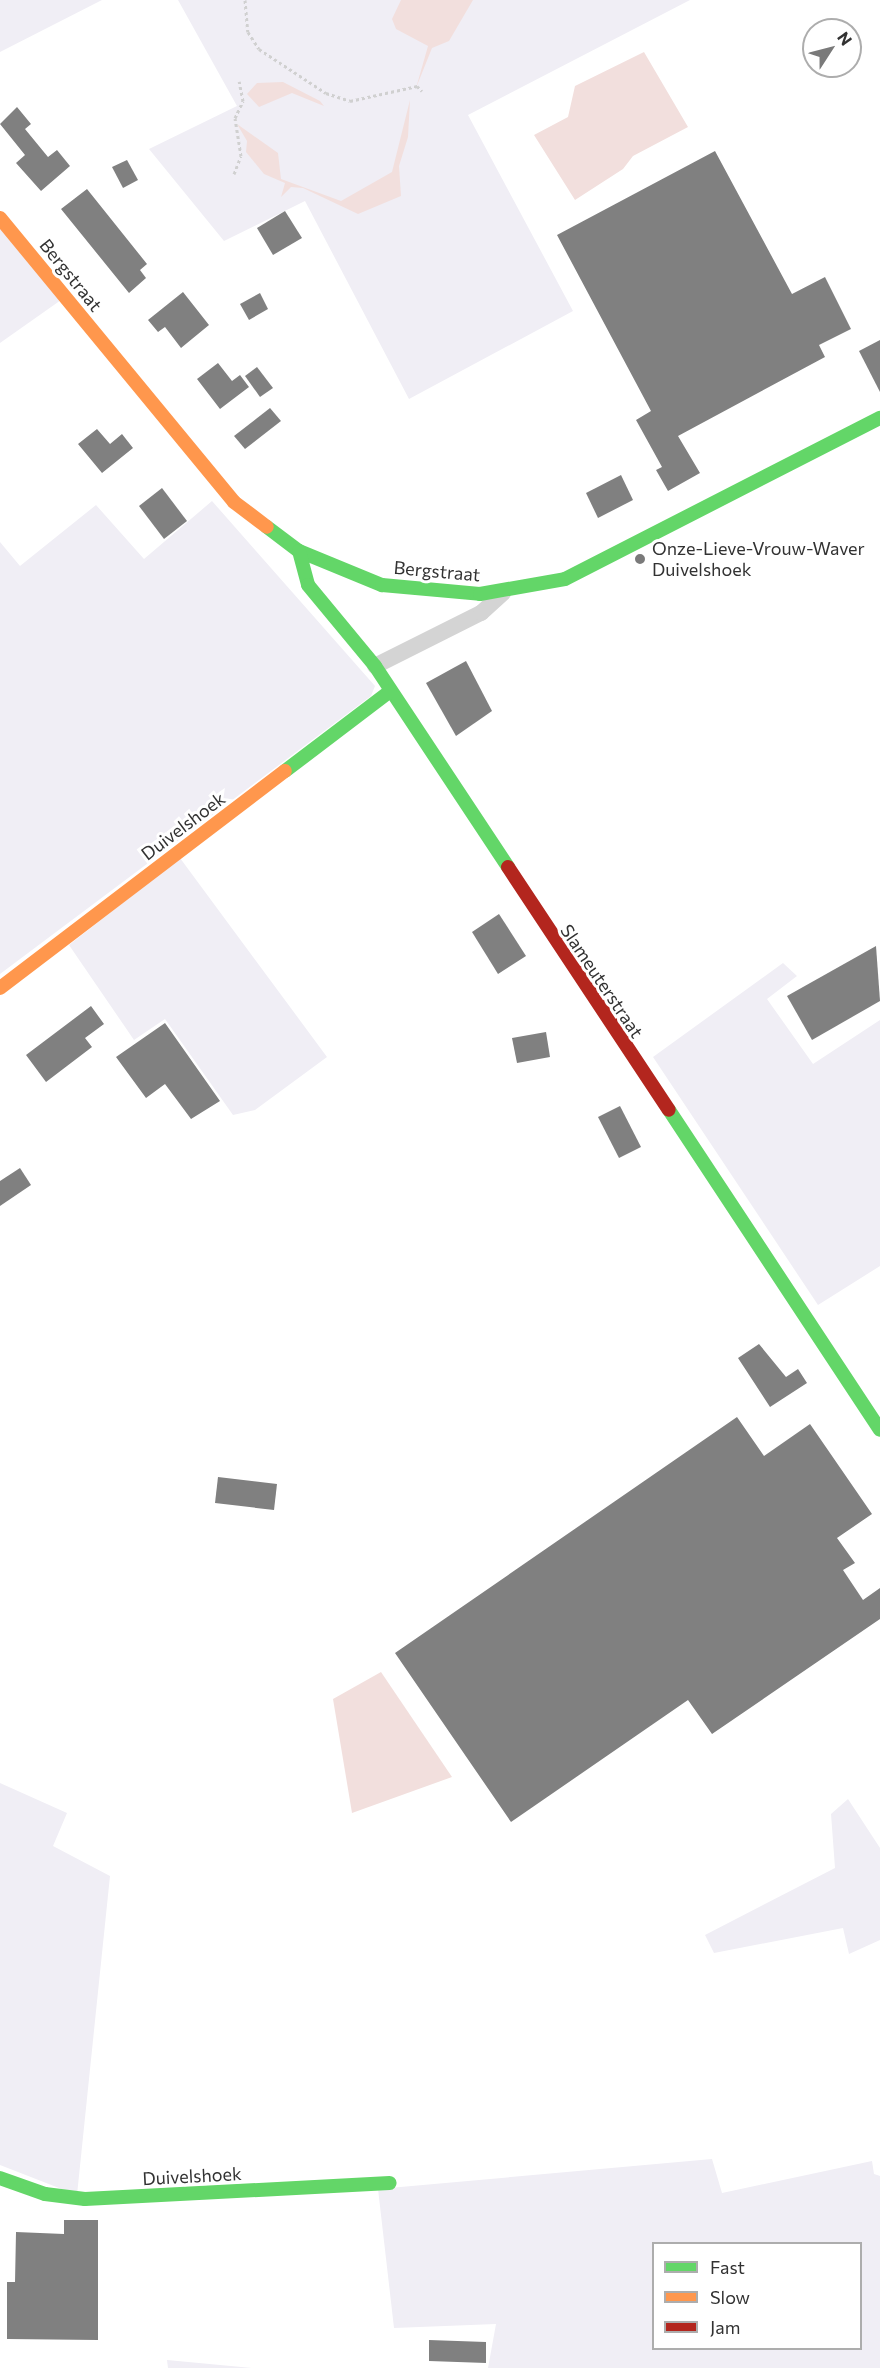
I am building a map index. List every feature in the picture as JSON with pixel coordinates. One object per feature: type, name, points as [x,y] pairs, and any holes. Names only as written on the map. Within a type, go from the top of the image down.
[{"type":"street","name":"Bergstraat","points":[[0,218],[209,475],[234,502],[299,551],[382,585],[503,593],[565,579],[880,418]]},
{"type":"street","name":"Slameuterstraat","points":[[299,551],[308,585],[375,666],[389,692],[880,1430]]},
{"type":"street","points":[[375,666],[481,613],[503,593]]},
{"type":"street","name":"Duivelshoek","points":[[0,988],[389,692]]},
{"type":"street","name":"Duivelshoek","points":[[0,2178],[45,2194],[85,2199],[390,2183]]},
{"type":"path","points":[[245,0],[248,32],[259,49],[326,93],[350,101],[417,86],[422,90]]},
{"type":"path","points":[[234,174],[241,156],[235,117],[243,101],[239,81]]},
{"type":"shaded area","points":[[0,0],[102,0],[0,52]]},
{"type":"shaded area","points":[[178,0],[690,0],[468,115],[573,311],[409,399],[305,201],[224,241],[149,149],[237,106]]},
{"type":"shaded area","points":[[401,0],[473,0],[449,41],[432,48],[416,88],[428,46],[396,29],[392,19]]},
{"type":"shaded area","points":[[644,52],[688,127],[633,156],[623,169],[575,200],[534,135],[568,117],[575,86]]},
{"type":"shaded area","points":[[283,82],[320,101],[324,106],[292,93],[259,107],[247,94],[257,83]]},
{"type":"shaded area","points":[[410,100],[408,137],[399,166],[401,196],[358,214],[303,188],[291,187],[281,197],[285,183],[264,174],[246,152],[247,141],[237,124],[278,153],[281,179],[341,201],[392,172]]},
{"type":"shaded area","points":[[0,224],[61,300],[0,343]]},
{"type":"shaded area","points":[[212,501],[375,686],[371,696],[0,974],[0,542],[20,566],[96,505],[144,559]]},
{"type":"shaded area","points":[[180,858],[327,1057],[255,1110],[233,1115],[165,1019],[134,1040],[69,945]]},
{"type":"shaded area","points":[[783,963],[797,976],[767,999],[813,1064],[880,1020],[880,1266],[818,1305],[653,1057]]},
{"type":"shaded area","points":[[381,1672],[452,1777],[352,1813],[333,1699]]},
{"type":"shaded area","points":[[0,1783],[67,1813],[53,1846],[110,1876],[77,2195],[0,2165]]},
{"type":"shaded area","points":[[848,1799],[880,1848],[880,1940],[849,1954],[843,1928],[714,1953],[705,1935],[835,1868],[831,1814]]},
{"type":"shaded area","points":[[712,2159],[722,2193],[872,2161],[874,2174],[880,2176],[880,2368],[488,2368],[496,2324],[394,2328],[378,2189]]},
{"type":"shaded area","points":[[167,2360],[252,2368],[168,2368]]},
{"type":"building","points":[[17,107],[31,124],[25,129],[48,157],[57,150],[70,166],[41,191],[16,163],[25,155],[0,124]]},
{"type":"building","points":[[715,151],[792,294],[825,277],[851,329],[819,345],[825,357],[678,436],[700,473],[668,491],[656,470],[662,467],[636,420],[651,411],[557,235]]},
{"type":"building","points":[[127,160],[138,180],[123,188],[112,167]]},
{"type":"building","points":[[87,189],[147,264],[140,270],[146,278],[129,293],[61,209]]},
{"type":"building","points":[[285,211],[302,238],[273,255],[257,228]]},
{"type":"building","points":[[183,292],[209,325],[181,348],[165,327],[158,332],[148,320]]},
{"type":"building","points":[[260,293],[268,309],[249,320],[240,304]]},
{"type":"building","points":[[880,340],[880,392],[859,351]]},
{"type":"building","points":[[218,363],[232,381],[240,375],[249,387],[220,409],[197,379]]},
{"type":"building","points":[[257,367],[273,388],[260,397],[245,376]]},
{"type":"building","points":[[270,408],[281,421],[245,449],[234,436]]},
{"type":"building","points":[[97,429],[110,444],[122,434],[133,448],[102,473],[78,444]]},
{"type":"building","points":[[621,475],[633,500],[598,518],[586,493]]},
{"type":"building","points":[[162,488],[187,521],[164,539],[139,506]]},
{"type":"building","points":[[466,661],[492,711],[456,736],[426,683]]},
{"type":"building","points":[[499,914],[526,956],[498,974],[472,932]]},
{"type":"building","points":[[876,946],[880,1001],[812,1040],[787,996]]},
{"type":"building","points":[[91,1006],[104,1024],[85,1038],[92,1047],[46,1082],[26,1055]]},
{"type":"building","points":[[165,1023],[220,1101],[191,1119],[165,1084],[146,1098],[116,1057]]},
{"type":"building","points":[[546,1032],[550,1057],[517,1063],[512,1038]]},
{"type":"building","points":[[620,1106],[641,1147],[619,1158],[598,1117]]},
{"type":"building","points":[[20,1168],[31,1185],[0,1206],[0,1181]]},
{"type":"building","points":[[759,1344],[786,1377],[798,1369],[807,1383],[770,1407],[738,1358]]},
{"type":"building","points":[[737,1417],[764,1456],[810,1424],[872,1514],[837,1538],[855,1563],[843,1570],[863,1600],[880,1588],[880,1619],[712,1734],[688,1700],[511,1822],[395,1653]]},
{"type":"building","points":[[218,1477],[277,1484],[274,1510],[215,1503]]},
{"type":"building","points":[[64,2220],[98,2220],[98,2340],[7,2339],[7,2282],[15,2282],[16,2232],[64,2234]]},
{"type":"building","points":[[429,2340],[486,2342],[486,2363],[429,2361]]},
{"type":"traffic: fast","points":[[267,527],[299,551],[382,585],[480,594],[565,579],[880,418]]},
{"type":"traffic: fast","points":[[299,551],[308,585],[375,666],[508,867]]},
{"type":"traffic: fast","points":[[285,771],[389,692]]},
{"type":"traffic: fast","points":[[669,1110],[880,1430]]},
{"type":"traffic: fast","points":[[0,2178],[45,2194],[85,2199],[390,2183]]},
{"type":"traffic: slow","points":[[0,218],[234,502],[267,527]]},
{"type":"traffic: slow","points":[[0,988],[285,771]]},
{"type":"traffic: jam","points":[[508,867],[669,1110]]},
{"type":"place","name":"Onze-Lieve-Vrouw-Waver Duivelshoek","points":[[640,559]]}]
